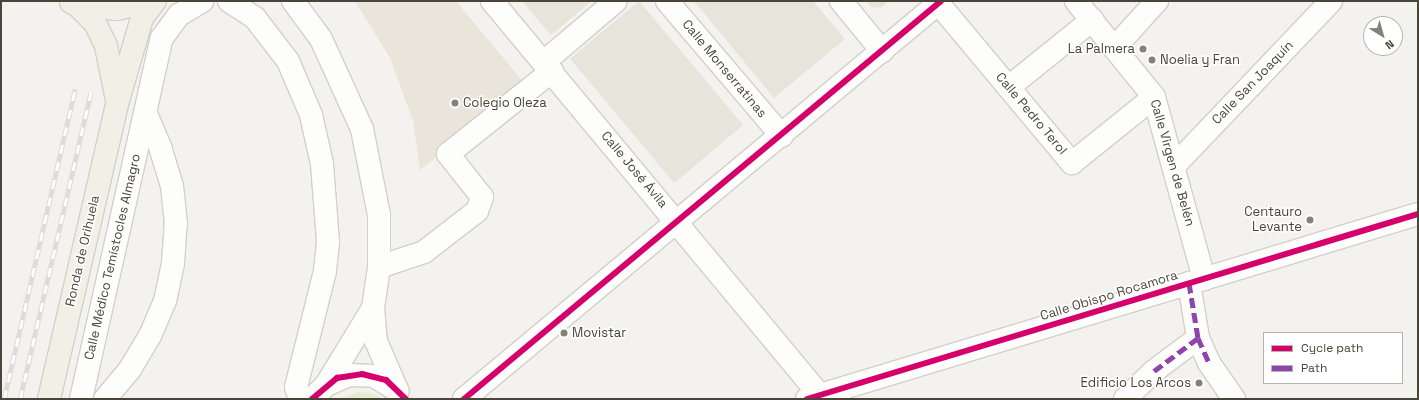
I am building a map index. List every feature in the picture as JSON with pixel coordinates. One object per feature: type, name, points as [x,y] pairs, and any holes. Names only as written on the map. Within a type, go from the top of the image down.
[{"type":"main road","points":[[74,3],[117,9],[149,1]]},
{"type":"main road","name":"Ronda de Orihuela","points":[[49,399],[117,104],[142,18],[155,1]]},
{"type":"main road","name":"Ronda de Orihuela","points":[[74,3],[95,24],[106,46],[117,104]]},
{"type":"street","name":"Calle Médico Temístocles Almagro","points":[[81,399],[162,38],[179,15],[202,1]]},
{"type":"street","points":[[229,1],[255,18],[288,62],[310,115],[322,164],[328,242],[325,271],[296,387],[300,399]]},
{"type":"street","points":[[293,1],[321,39],[362,130],[379,215],[379,268],[373,308],[376,341],[401,393]]},
{"type":"street","name":"Calle José Ávila","points":[[492,1],[548,66],[678,224],[816,398]]},
{"type":"street","points":[[379,268],[424,252],[477,211],[482,197],[448,154],[548,66],[616,1]]},
{"type":"street","name":"Calle Monserratinas","points":[[667,1],[782,136]]},
{"type":"street","points":[[841,1],[882,51]]},
{"type":"street","name":"Calle Virgen de Belén","points":[[1076,1],[1116,46],[1154,97],[1175,165],[1197,281],[1198,338],[1209,363],[1234,399]]},
{"type":"street","points":[[1116,46],[1158,1]]},
{"type":"street","name":"Calle San Joaquín","points":[[1175,165],[1331,1]]},
{"type":"street","points":[[464,399],[678,224],[940,2]]},
{"type":"street","name":"Calle Pedro Terol","points":[[940,2],[1072,163],[1154,97]]},
{"type":"street","points":[[1009,86],[1092,20]]},
{"type":"street","name":"Calle Médico Temístocles Almagro","points":[[104,399],[130,369],[150,336],[165,301],[173,263],[176,224],[172,186],[162,149],[146,114]]},
{"type":"street","points":[[1410,216],[1418,197]]},
{"type":"street","name":"Calle Obispo Rocamora","points":[[816,398],[1410,216]]},
{"type":"street","points":[[319,392],[373,308]]},
{"type":"street","points":[[1125,399],[1154,371],[1198,338]]},
{"type":"street","points":[[319,392],[337,378],[362,374],[380,378],[401,393]]},
{"type":"shaded area","name":"Colegio Oleza","points":[[355,1],[456,1],[526,85],[420,170],[413,121],[390,58]]},
{"type":"shaded area","points":[[522,1],[592,1],[551,35]]},
{"type":"shaded area","points":[[639,1],[743,125],[674,183],[570,59]]},
{"type":"shaded area","points":[[694,1],[813,1],[845,39],[774,98]]},
{"type":"shaded area","points":[[866,1],[889,1],[880,8],[871,7]]},
{"type":"green space","points":[[359,392],[372,393],[384,399],[339,399]]},
{"type":"railway","points":[[4,399],[75,89]]},
{"type":"railway","points":[[20,399],[91,92]]},
{"type":"marked path","points":[[1189,283],[1198,338],[1209,363]]},
{"type":"marked path","points":[[1154,371],[1198,338]]},
{"type":"cycle path","points":[[464,399],[941,1]]},
{"type":"cycle path","points":[[807,399],[1418,214]]},
{"type":"cycle path","points":[[312,399],[337,378],[362,374],[386,380],[406,399]]},
{"type":"place","name":"La Palmera","points":[[1143,49]]},
{"type":"place","name":"Noelia y Fran","points":[[1152,60]]},
{"type":"place","name":"Colegio Oleza","points":[[455,103]]},
{"type":"place","name":"Centauro Levante","points":[[1310,220]]},
{"type":"place","name":"Movistar","points":[[564,333]]},
{"type":"place","name":"Edificio Los Arcos","points":[[1199,383]]}]
